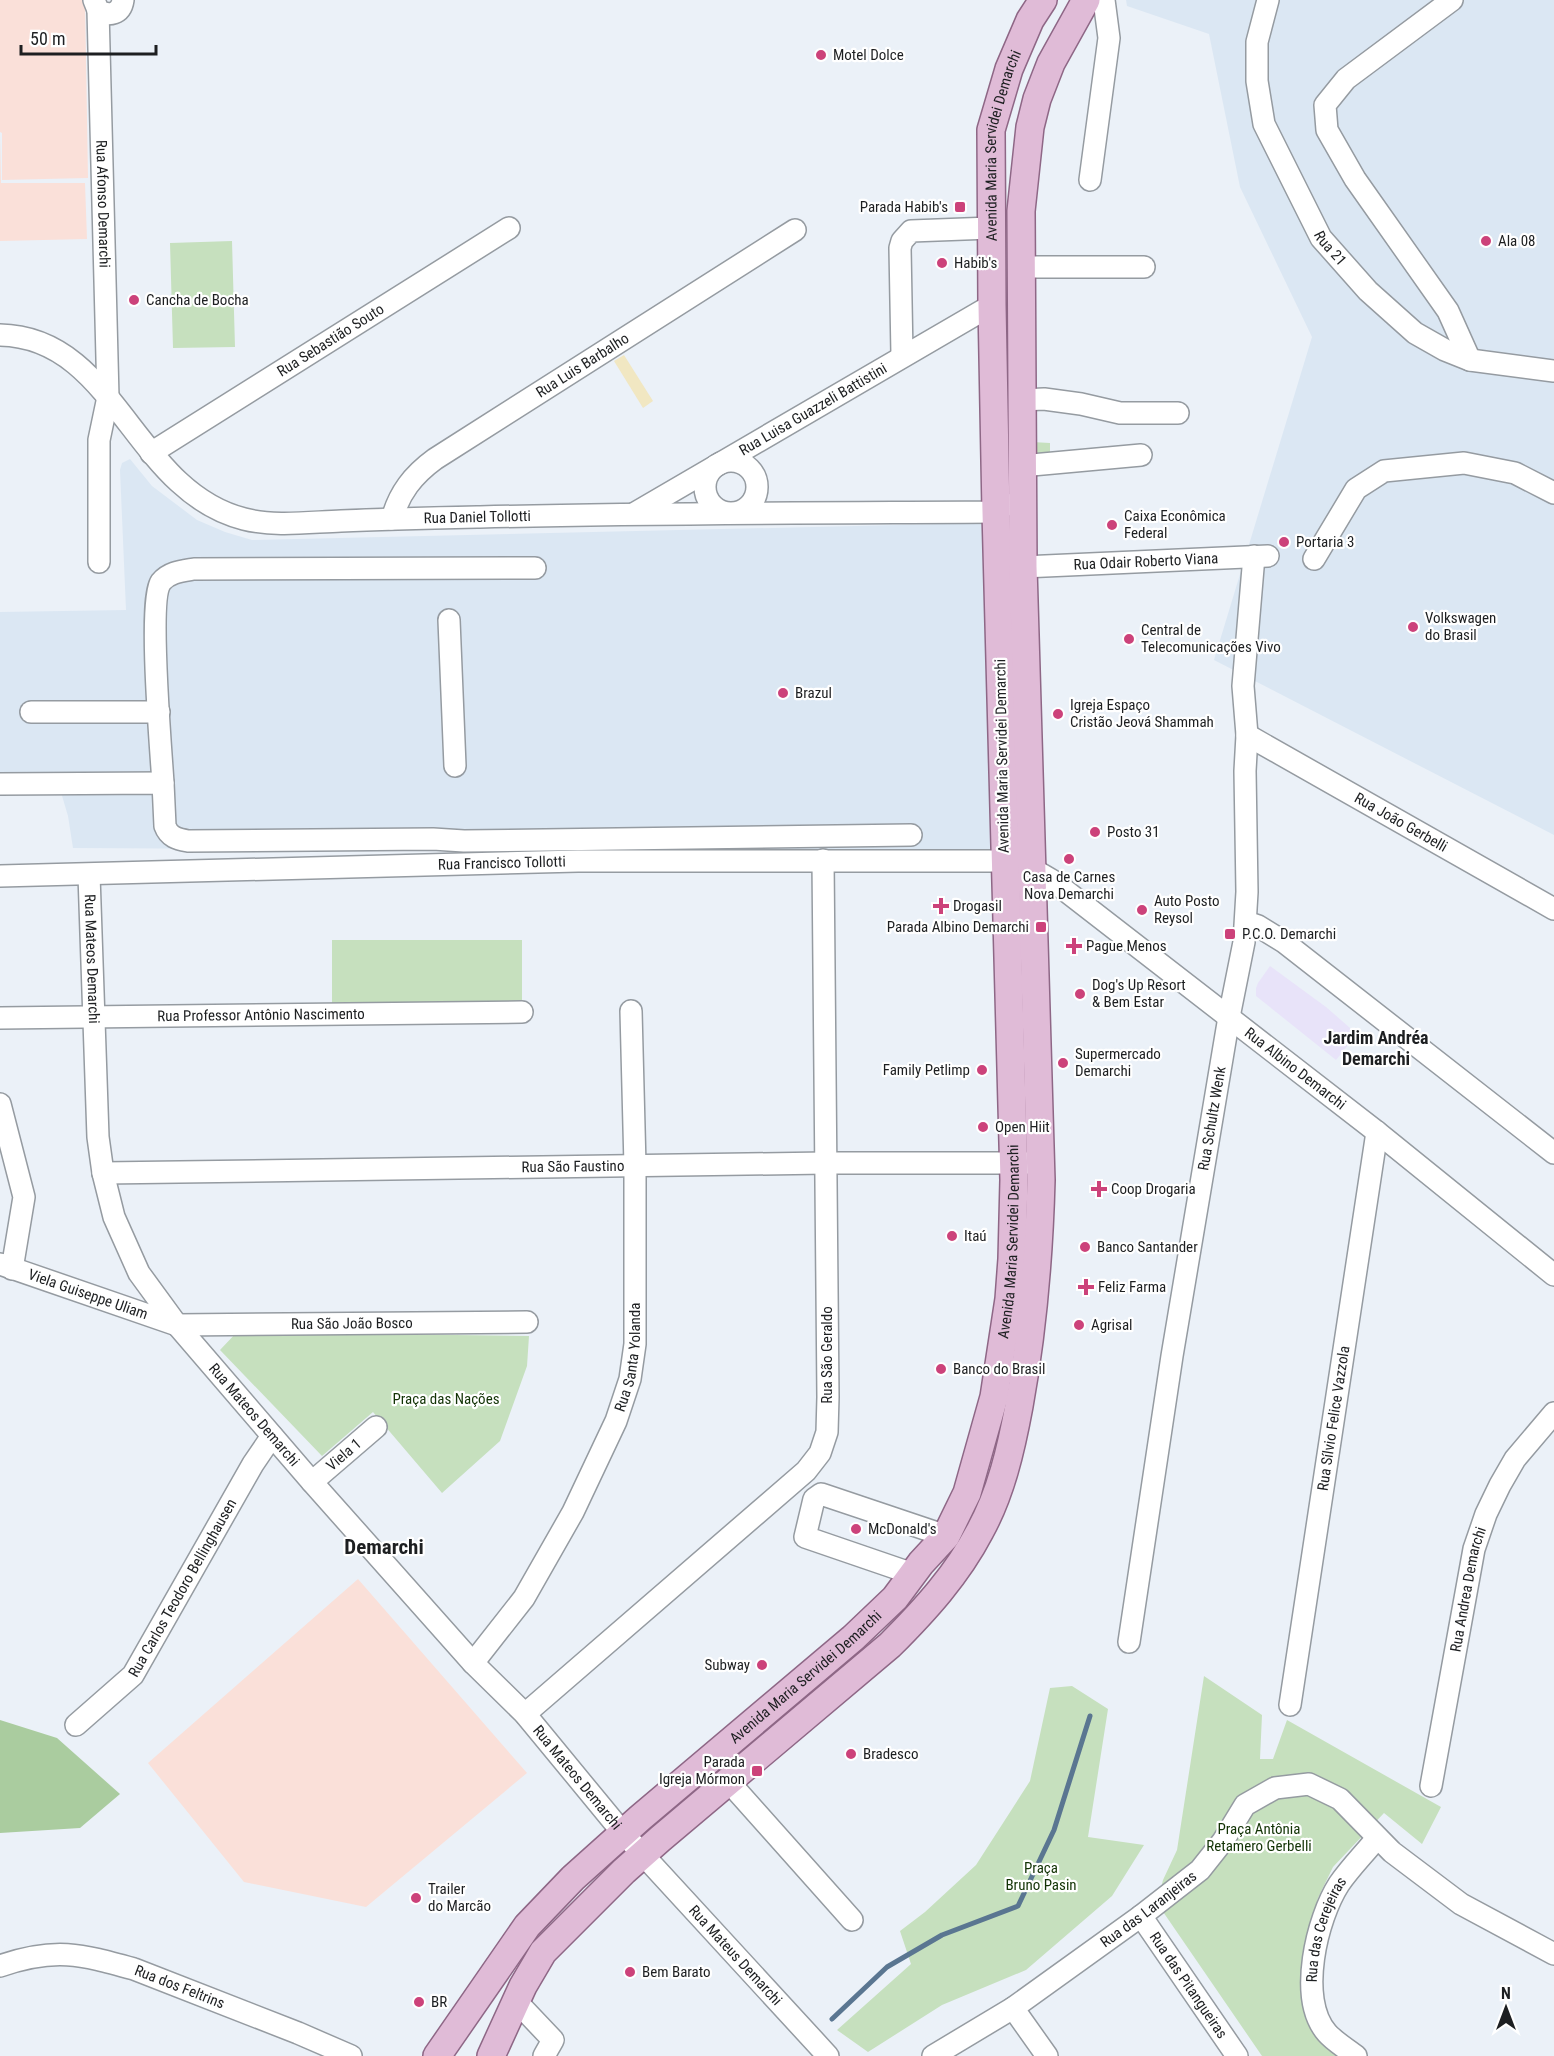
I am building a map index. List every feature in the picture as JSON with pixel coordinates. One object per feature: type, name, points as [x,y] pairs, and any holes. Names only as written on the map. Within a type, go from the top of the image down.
[{"type":"main road","name":"Avenida Maria Servidei Demarchi","points":[[437,2056],[527,1926],[573,1878],[853,1638],[895,1598],[946,1536],[968,1493],[975,1471],[994,1397],[1009,1299],[1014,1163],[996,512],[991,130],[1009,69],[1030,20],[1043,0]]},
{"type":"main road","name":"Avenida Maria Servidei Demarchi","points":[[491,2056],[516,2001],[543,1952],[624,1871],[890,1645],[924,1612],[953,1577],[981,1531],[1004,1473],[1015,1429],[1037,1283],[1041,1164],[1023,567],[1021,211],[1030,127],[1037,99],[1051,63],[1086,0]]},
{"type":"street","points":[[96,5],[107,14],[112,14],[120,9],[123,0]]},
{"type":"street","points":[[1090,180],[1109,38],[1104,0]]},
{"type":"street","name":"Rua 21","points":[[1268,0],[1257,42],[1257,81],[1264,124],[1321,238],[1368,291],[1415,333],[1445,350],[1470,360],[1554,371]]},
{"type":"street","points":[[1452,0],[1346,80],[1325,105],[1327,130],[1355,179],[1448,311],[1470,360]]},
{"type":"street","name":"Rua Afonso Demarchi","points":[[96,5],[108,397],[99,440],[99,562]]},
{"type":"street","name":"Rua Sebastião Souto","points":[[151,453],[509,228]]},
{"type":"street","points":[[902,355],[900,248],[902,241],[911,231],[991,228]]},
{"type":"street","name":"Rua Luis Barbalho","points":[[392,519],[407,484],[428,464],[795,230]]},
{"type":"street","points":[[1022,267],[1144,267]]},
{"type":"street","name":"Rua Luisa Guazzeli Battistini","points":[[634,513],[902,355],[992,305]]},
{"type":"street","name":"Rua Daniel Tollotti","points":[[0,335],[28,338],[51,347],[74,363],[108,397],[173,479],[197,498],[219,511],[247,520],[304,522],[634,513],[996,512]]},
{"type":"street","points":[[1022,400],[1053,400],[1120,413],[1178,413]]},
{"type":"street","points":[[1021,466],[1141,455]]},
{"type":"street","points":[[725,461],[742,463],[754,475],[757,492],[749,506],[733,513],[717,508],[706,495],[706,478],[717,465],[725,461]]},
{"type":"street","points":[[1314,559],[1356,489],[1384,471],[1464,463],[1515,473],[1554,493]]},
{"type":"street","points":[[996,512],[1022,495]]},
{"type":"street","name":"Rua Odair Roberto Viana","points":[[1023,567],[1261,556]]},
{"type":"street","name":"Rua Schultz Wenk","points":[[1129,1642],[1172,1356],[1246,922],[1245,771],[1247,735],[1243,686],[1244,664],[1261,556]]},
{"type":"street","points":[[535,568],[194,569],[173,573],[162,582],[156,597],[156,649],[166,831],[177,839],[188,841],[433,839],[464,841],[911,835]]},
{"type":"street","points":[[449,620],[455,766]]},
{"type":"street","points":[[31,712],[159,712]]},
{"type":"street","name":"Rua João Gerbelli","points":[[1247,735],[1554,909]]},
{"type":"street","points":[[0,784],[163,783]]},
{"type":"street","name":"Rua São Geraldo","points":[[525,1714],[744,1527],[806,1471],[820,1453],[827,1432],[828,1397],[823,860]]},
{"type":"street","name":"Rua Francisco Tollotti","points":[[0,876],[578,861],[1004,861],[1031,867]]},
{"type":"street","name":"Rua Albino Demarchi","points":[[1031,867],[1053,881],[1377,1132],[1554,1275]]},
{"type":"street","name":"Rua Mateos Demarchi","points":[[89,875],[98,1137],[103,1173],[114,1217],[139,1273],[177,1325],[272,1436],[473,1663],[525,1714],[623,1833],[644,1854]]},
{"type":"street","points":[[1246,922],[1284,942],[1554,1153]]},
{"type":"street","name":"Rua Santa Yolanda","points":[[473,1663],[524,1598],[549,1555],[583,1492],[616,1421],[630,1379],[635,1344],[632,1011]]},
{"type":"street","name":"Rua Professor Antônio Nascimento","points":[[0,1018],[522,1012]]},
{"type":"street","points":[[0,1104],[24,1197],[6,1266]]},
{"type":"street","name":"Rua Sílvio Felice Vazzola","points":[[1290,1705],[1377,1132]]},
{"type":"street","name":"Rua São Faustino","points":[[103,1173],[826,1163],[1041,1164]]},
{"type":"street","name":"Viela Guiseppe Uliam","points":[[6,1266],[177,1325]]},
{"type":"street","name":"Rua São João Bosco","points":[[177,1325],[527,1322]]},
{"type":"street","name":"Rua Andrea Demarchi","points":[[1431,1786],[1474,1549],[1486,1514],[1515,1459],[1551,1424]]},
{"type":"street","name":"Viela 1","points":[[312,1482],[376,1427]]},
{"type":"street","name":"Rua Carlos Teodoro Bellinghausen","points":[[76,1725],[133,1676],[253,1464],[272,1436]]},
{"type":"street","points":[[913,1574],[805,1537],[814,1499],[821,1494],[946,1536]]},
{"type":"street","points":[[729,1782],[852,1920]]},
{"type":"street","name":"Rua das Laranjeiras","points":[[933,2056],[1013,2008],[1141,1916],[1200,1870],[1223,1841],[1245,1805],[1275,1788],[1309,1784],[1340,1799],[1392,1852],[1461,1904],[1554,1954]]},
{"type":"street","name":"Rua das Cerejeiras","points":[[1356,2056],[1327,2033],[1318,2019],[1314,2001],[1314,1950],[1322,1918],[1339,1884],[1377,1838]]},
{"type":"street","name":"Rua Mateus Demarchi","points":[[644,1854],[828,2056]]},
{"type":"street","name":"Rua das Pitangueiras","points":[[1141,1916],[1237,2056]]},
{"type":"street","name":"Rua dos Feltrins","points":[[0,1966],[48,1954],[79,1954],[99,1959],[134,1969],[351,2056]]},
{"type":"street","points":[[516,2001],[548,2048]]},
{"type":"street","points":[[1013,2008],[1047,2056]]},
{"type":"shaded area","points":[[0,0],[85,0],[88,178],[2,180]]},
{"type":"shaded area","name":"Volkswagen do Brasil","points":[[1126,0],[1554,0],[1554,835],[1214,660],[1312,337],[1240,187],[1209,34],[1127,6]]},
{"type":"shaded area","points":[[0,136],[1,183],[85,183],[87,239],[0,241]]},
{"type":"shaded area","points":[[130,459],[152,486],[197,520],[252,540],[983,523],[996,853],[73,848],[68,816],[60,789],[0,790],[0,612],[126,610],[120,470],[122,463]]},
{"type":"shaded area","points":[[1270,966],[1326,1007],[1357,1034],[1336,1060],[1256,996],[1258,983]]},
{"type":"shaded area","points":[[358,1579],[527,1773],[366,1907],[244,1882],[148,1763]]},
{"type":"green space","points":[[232,241],[235,347],[173,348],[170,243]]},
{"type":"green space","points":[[1032,442],[1050,443],[1050,461],[1033,463]]},
{"type":"green space","points":[[332,940],[522,940],[522,1004],[332,1004]]},
{"type":"green space","name":"Praça das Nações","points":[[237,1332],[529,1336],[527,1366],[500,1441],[442,1493],[373,1412],[322,1456],[220,1350]]},
{"type":"green space","name":"Praça Antônia Retamero Gerbelli","points":[[1204,1676],[1262,1715],[1260,1759],[1273,1759],[1287,1720],[1441,1807],[1422,1844],[1384,1813],[1333,1867],[1318,1898],[1304,1945],[1304,1972],[1317,2032],[1337,2056],[1262,2056],[1157,1903],[1163,1880],[1177,1850]]},
{"type":"green space","name":"Praça Bruno Pasin","points":[[1072,1686],[1108,1709],[1088,1837],[1144,1845],[1112,1896],[1026,1970],[942,2005],[868,2052],[837,2030],[911,1964],[900,1931],[925,1912],[976,1865],[1030,1781],[1050,1688]]},
{"type":"green space","points":[[0,1720],[57,1738],[120,1794],[80,1828],[0,1833]]},
{"type":"sand","points":[[624,355],[653,401],[643,408],[614,361]]},
{"type":"waterway","points":[[832,2019],[887,1967],[942,1935],[1018,1906],[1054,1830],[1090,1716]]},
{"type":"place","name":"Motel Dolce","points":[[821,55]]},
{"type":"place","name":"Parada Habib's","points":[[960,207]]},
{"type":"place","name":"Ala 08","points":[[1486,241]]},
{"type":"place","name":"Habib's","points":[[942,263]]},
{"type":"place","name":"Cancha de Bocha","points":[[134,300]]},
{"type":"place","name":"Caixa Econômica Federal","points":[[1112,525]]},
{"type":"place","name":"Portaria 3","points":[[1284,542]]},
{"type":"place","name":"Volkswagen do Brasil","points":[[1413,627]]},
{"type":"place","name":"Central de Telecomunicações Vivo","points":[[1129,639]]},
{"type":"place","name":"Brazul","points":[[783,693]]},
{"type":"place","name":"Igreja Espaço Cristão Jeová Shammah","points":[[1058,714]]},
{"type":"place","name":"Posto 31","points":[[1095,832]]},
{"type":"place","name":"Casa de Carnes Nova Demarchi","points":[[1069,859]]},
{"type":"place","name":"Drogasil","points":[[941,906]]},
{"type":"place","name":"Auto Posto Reysol","points":[[1142,910]]},
{"type":"place","name":"Parada Albino Demarchi","points":[[1041,927]]},
{"type":"place","name":"P.C.O. Demarchi","points":[[1230,934]]},
{"type":"place","name":"Pague Menos","points":[[1074,946]]},
{"type":"place","name":"Dog's Up Resort & Bem Estar","points":[[1080,994]]},
{"type":"place","name":"Supermercado Demarchi","points":[[1063,1063]]},
{"type":"place","name":"Family Petlimp","points":[[982,1070]]},
{"type":"place","name":"Open Hiit","points":[[983,1127]]},
{"type":"place","name":"Coop Drogaria","points":[[1099,1189]]},
{"type":"place","name":"Itaú","points":[[952,1236]]},
{"type":"place","name":"Banco Santander","points":[[1085,1247]]},
{"type":"place","name":"Feliz Farma","points":[[1086,1287]]},
{"type":"place","name":"Agrisal","points":[[1079,1325]]},
{"type":"place","name":"Banco do Brasil","points":[[941,1369]]},
{"type":"place","name":"McDonald's","points":[[856,1529]]},
{"type":"place","name":"Subway","points":[[762,1665]]},
{"type":"place","name":"Bradesco","points":[[851,1754]]},
{"type":"place","name":"Parada Igreja Mórmon","points":[[757,1771]]},
{"type":"place","name":"Trailer do Marcão","points":[[416,1898]]},
{"type":"place","name":"Bem Barato","points":[[630,1972]]},
{"type":"place","name":"BR","points":[[419,2002]]},
{"type":"district","name":"Jardim Andréa Demarchi","points":[[1376,1048]]},
{"type":"district","name":"Demarchi","points":[[384,1547]]}]
